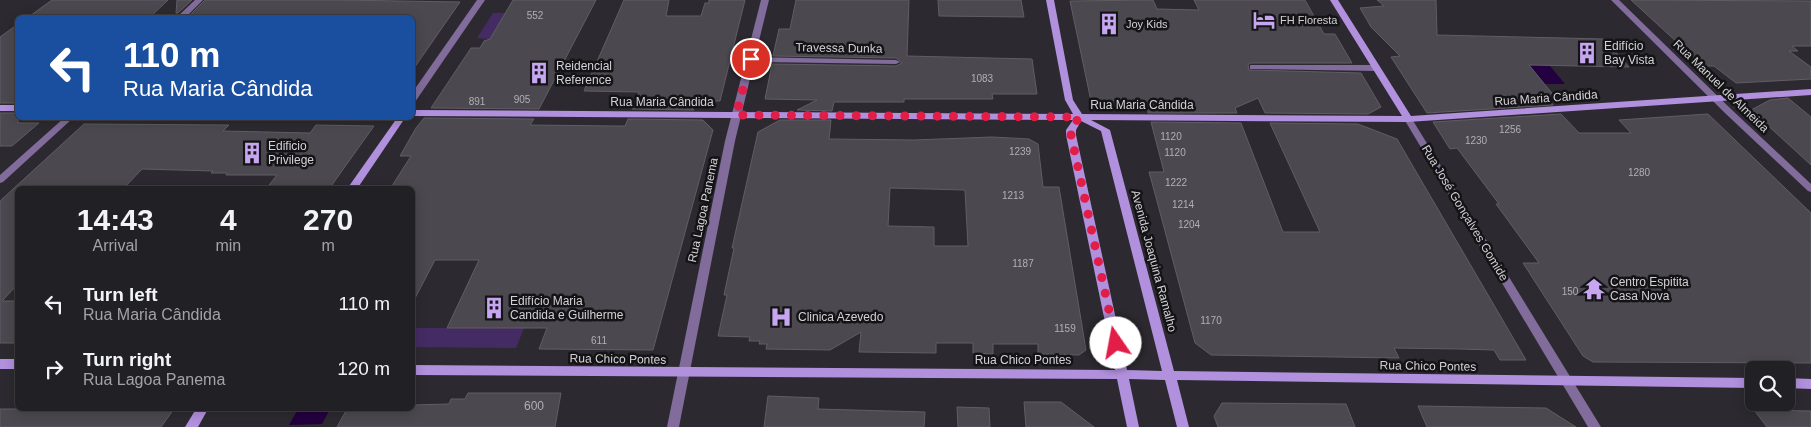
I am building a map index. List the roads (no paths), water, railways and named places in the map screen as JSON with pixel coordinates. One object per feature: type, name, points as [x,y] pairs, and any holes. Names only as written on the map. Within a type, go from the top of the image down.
[{"type":"main road","points":[[1050,0],[1069,100],[1079,117],[1071,130],[1071,135],[1133,427]]},
{"type":"main road","name":"Rua José Gonçalves Gomide","points":[[1334,0],[1408,119]]},
{"type":"main road","name":"Rua Maria Cândida","points":[[415,113],[1408,119],[1811,92]]},
{"type":"main road","points":[[0,108],[15,108]]},
{"type":"main road","name":"Avenida Joaquina Ramalho","points":[[1079,117],[1105,130],[1183,427]]},
{"type":"main road","points":[[354,186],[400,120]]},
{"type":"main road","points":[[0,364],[15,364]]},
{"type":"main road","name":"Rua Chico Pontes","points":[[415,370],[1123,375],[1745,383]]},
{"type":"main road","points":[[1795,384],[1811,384]]},
{"type":"main road","points":[[191,427],[201,411]]},
{"type":"street","points":[[183,15],[199,0]]},
{"type":"street","points":[[415,96],[481,0]]},
{"type":"street","name":"Rua Lagoa Panema","points":[[672,427],[736,115],[765,0]]},
{"type":"street","name":"Rua Manuel de Almeida","points":[[1615,0],[1714,98],[1811,188]]},
{"type":"street","name":"Travessa Dunka","points":[[751,59],[896,62]]},
{"type":"street","points":[[1253,68],[1376,68]]},
{"type":"street","name":"Rua José Gonçalves Gomide","points":[[1408,119],[1595,427]]},
{"type":"street","points":[[0,180],[67,120]]},
{"type":"place","name":"FH Floresta","points":[[1264,20]]},
{"type":"place","name":"Joy Kids","points":[[1109,24]]},
{"type":"place","name":"Edifício Bay Vista","points":[[1587,53]]},
{"type":"place","name":"Reidencial Reference","points":[[539,73]]},
{"type":"place","name":"Edificio Privilege","points":[[252,153]]},
{"type":"place","name":"Centro Espitita Casa Nova","points":[[1594,289]]},
{"type":"place","name":"Edifício Maria Candida e Guilherme","points":[[494,308]]},
{"type":"place","name":"Clinica Azevedo","points":[[781,317]]}]
